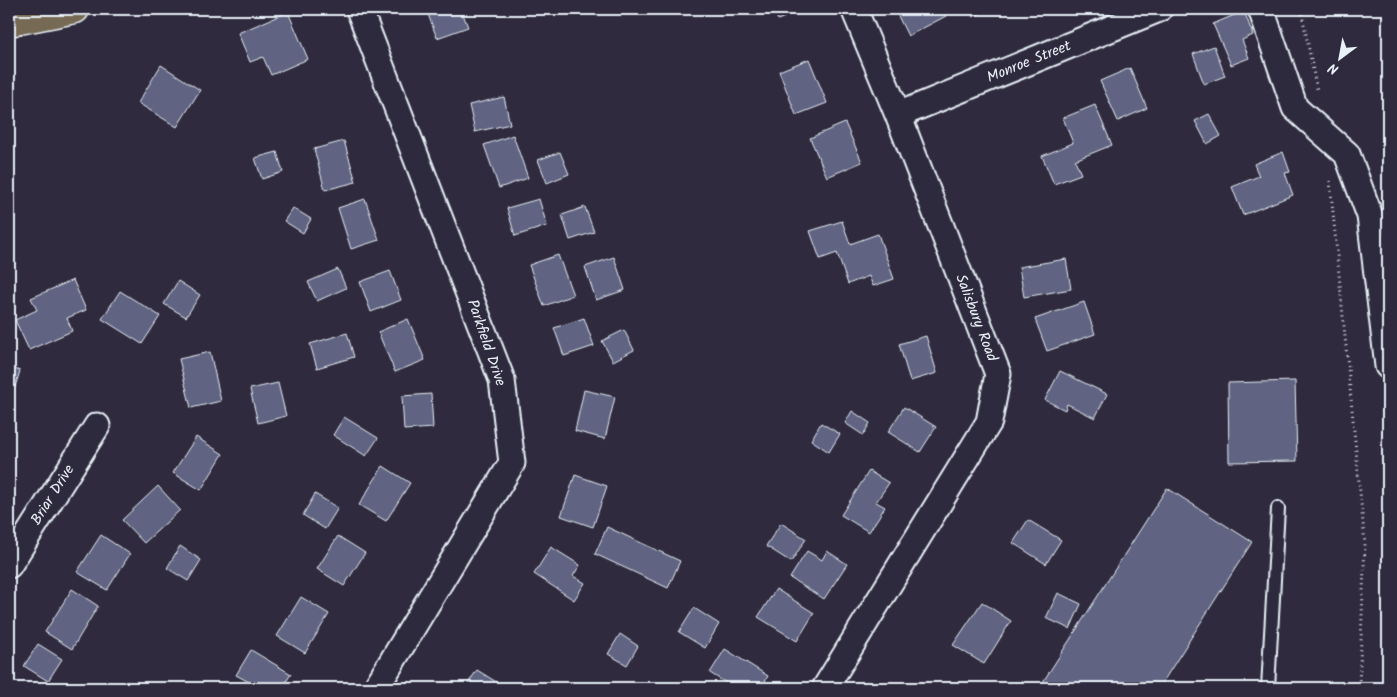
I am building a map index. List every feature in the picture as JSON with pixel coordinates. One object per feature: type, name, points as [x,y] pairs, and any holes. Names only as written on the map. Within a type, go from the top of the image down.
[{"type":"main road","points":[[9,22],[74,9]]},
{"type":"street","name":"Parkfield Drive","points":[[359,9],[502,380],[512,463],[376,688]]},
{"type":"street","name":"Salisbury Road","points":[[825,688],[989,422],[998,374],[898,115],[854,9]]},
{"type":"street","name":"Monroe Street","points":[[898,115],[1159,9]]},
{"type":"street","points":[[1261,9],[1295,108],[1347,154],[1370,216],[1388,366]]},
{"type":"street","name":"Briar Drive","points":[[9,565],[97,426]]},
{"type":"lane","points":[[1268,688],[1278,508]]},
{"type":"path","points":[[1301,9],[1317,94]]},
{"type":"path","points":[[1329,174],[1365,544],[1359,688]]},
{"type":"building","points":[[426,9],[461,9],[468,27],[437,38]]},
{"type":"building","points":[[773,9],[802,9],[778,20]]},
{"type":"building","points":[[907,9],[942,9],[946,16],[908,36],[897,14]]},
{"type":"building","points":[[969,9],[989,9],[973,17]]},
{"type":"building","points":[[1244,11],[1253,35],[1242,40],[1249,58],[1231,65],[1213,24]]},
{"type":"building","points":[[288,12],[308,59],[271,75],[263,57],[250,62],[238,33]]},
{"type":"building","points":[[1214,46],[1225,76],[1204,84],[1193,54]]},
{"type":"building","points":[[809,59],[827,103],[796,115],[779,71]]},
{"type":"building","points":[[161,65],[200,90],[177,127],[138,103]]},
{"type":"building","points":[[1130,68],[1147,108],[1118,121],[1100,81]]},
{"type":"building","points":[[504,97],[510,124],[475,132],[469,105]]},
{"type":"building","points":[[1095,105],[1112,145],[1075,160],[1081,174],[1054,184],[1042,156],[1073,143],[1063,118]]},
{"type":"building","points":[[1209,114],[1221,136],[1207,144],[1195,121]]},
{"type":"building","points":[[845,123],[862,162],[827,177],[810,138]]},
{"type":"building","points":[[513,135],[528,178],[499,188],[484,145]]},
{"type":"building","points":[[344,141],[356,182],[325,190],[314,149]]},
{"type":"building","points":[[277,152],[283,172],[262,179],[255,158]]},
{"type":"building","points":[[560,152],[569,174],[547,183],[538,160]]},
{"type":"building","points":[[1283,152],[1290,172],[1285,173],[1293,195],[1243,215],[1232,187],[1259,176],[1254,164]]},
{"type":"building","points":[[365,199],[379,240],[351,249],[338,208]]},
{"type":"building","points":[[539,199],[547,226],[515,236],[507,208]]},
{"type":"building","points":[[585,207],[594,232],[570,240],[562,215]]},
{"type":"building","points":[[293,208],[311,219],[303,233],[284,221]]},
{"type":"building","points":[[842,221],[850,244],[878,234],[894,279],[873,286],[869,276],[848,284],[837,253],[820,259],[810,231]]},
{"type":"building","points":[[558,255],[573,295],[544,306],[529,265]]},
{"type":"building","points":[[614,257],[625,290],[596,300],[585,267]]},
{"type":"building","points":[[1066,259],[1071,289],[1024,297],[1019,267]]},
{"type":"building","points":[[338,269],[346,288],[317,301],[308,282]]},
{"type":"building","points":[[390,271],[401,300],[371,312],[360,282]]},
{"type":"building","points":[[73,280],[86,310],[67,318],[72,331],[29,350],[15,320],[37,310],[31,298]]},
{"type":"building","points":[[178,281],[200,295],[186,317],[164,304]]},
{"type":"building","points":[[120,291],[160,316],[142,344],[102,319]]},
{"type":"building","points":[[1084,302],[1095,334],[1047,351],[1035,319]]},
{"type":"building","points":[[584,318],[594,346],[564,356],[554,328]]},
{"type":"building","points":[[408,319],[425,360],[395,372],[378,332]]},
{"type":"building","points":[[624,330],[634,350],[613,361],[602,341]]},
{"type":"building","points":[[347,333],[354,357],[317,368],[310,344]]},
{"type":"building","points":[[926,336],[937,373],[910,381],[899,344]]},
{"type":"building","points":[[210,352],[221,401],[191,408],[179,359]]},
{"type":"building","points":[[9,367],[20,371],[9,406]]},
{"type":"building","points":[[1060,371],[1107,394],[1095,418],[1067,404],[1065,410],[1045,400]]},
{"type":"building","points":[[1295,381],[1297,461],[1229,462],[1228,383]]},
{"type":"building","points":[[278,383],[286,416],[258,423],[250,389]]},
{"type":"building","points":[[584,390],[615,397],[605,439],[575,431]]},
{"type":"building","points":[[431,394],[433,428],[404,430],[402,396]]},
{"type":"building","points":[[904,407],[936,427],[920,452],[888,432]]},
{"type":"building","points":[[852,411],[870,423],[863,435],[845,423]]},
{"type":"building","points":[[344,417],[378,438],[366,456],[333,435]]},
{"type":"building","points":[[821,423],[840,434],[829,452],[811,440]]},
{"type":"building","points":[[196,437],[223,454],[201,490],[173,473]]},
{"type":"building","points":[[383,466],[410,483],[386,521],[359,505]]},
{"type":"building","points":[[869,471],[889,483],[876,502],[885,507],[869,532],[841,515]]},
{"type":"building","points":[[575,475],[607,486],[593,527],[561,516]]},
{"type":"building","points":[[158,486],[180,510],[144,543],[122,520]]},
{"type":"building","points":[[1167,488],[1252,542],[1159,688],[1126,688],[1116,682],[1112,688],[1039,688]]},
{"type":"building","points":[[315,494],[338,508],[325,529],[303,515]]},
{"type":"building","points":[[1028,520],[1061,540],[1046,564],[1013,543]]},
{"type":"building","points":[[781,523],[806,539],[791,562],[766,546]]},
{"type":"building","points":[[607,527],[680,561],[668,588],[595,554]]},
{"type":"building","points":[[101,535],[130,554],[107,590],[77,572]]},
{"type":"building","points":[[338,536],[365,553],[344,586],[317,569]]},
{"type":"building","points":[[180,546],[201,560],[188,581],[167,568]]},
{"type":"building","points":[[551,547],[580,565],[573,576],[585,583],[574,600],[534,574]]},
{"type":"building","points":[[807,551],[822,560],[827,551],[847,564],[824,599],[790,578]]},
{"type":"building","points":[[72,589],[98,606],[72,649],[45,632]]},
{"type":"building","points":[[776,589],[814,613],[797,641],[758,617]]},
{"type":"building","points":[[1058,593],[1081,604],[1070,629],[1046,618]]},
{"type":"building","points":[[301,597],[329,614],[305,653],[277,636]]},
{"type":"building","points":[[982,602],[1011,621],[984,664],[953,645]]},
{"type":"building","points":[[694,608],[719,624],[705,648],[679,632]]},
{"type":"building","points":[[620,634],[638,646],[627,665],[608,654]]},
{"type":"building","points":[[38,644],[62,659],[48,681],[24,666]]},
{"type":"building","points":[[725,649],[768,676],[761,688],[734,688],[710,673]]},
{"type":"building","points":[[251,650],[291,674],[282,688],[245,688],[249,682],[236,675]]},
{"type":"building","points":[[477,670],[506,688],[465,688]]}]
